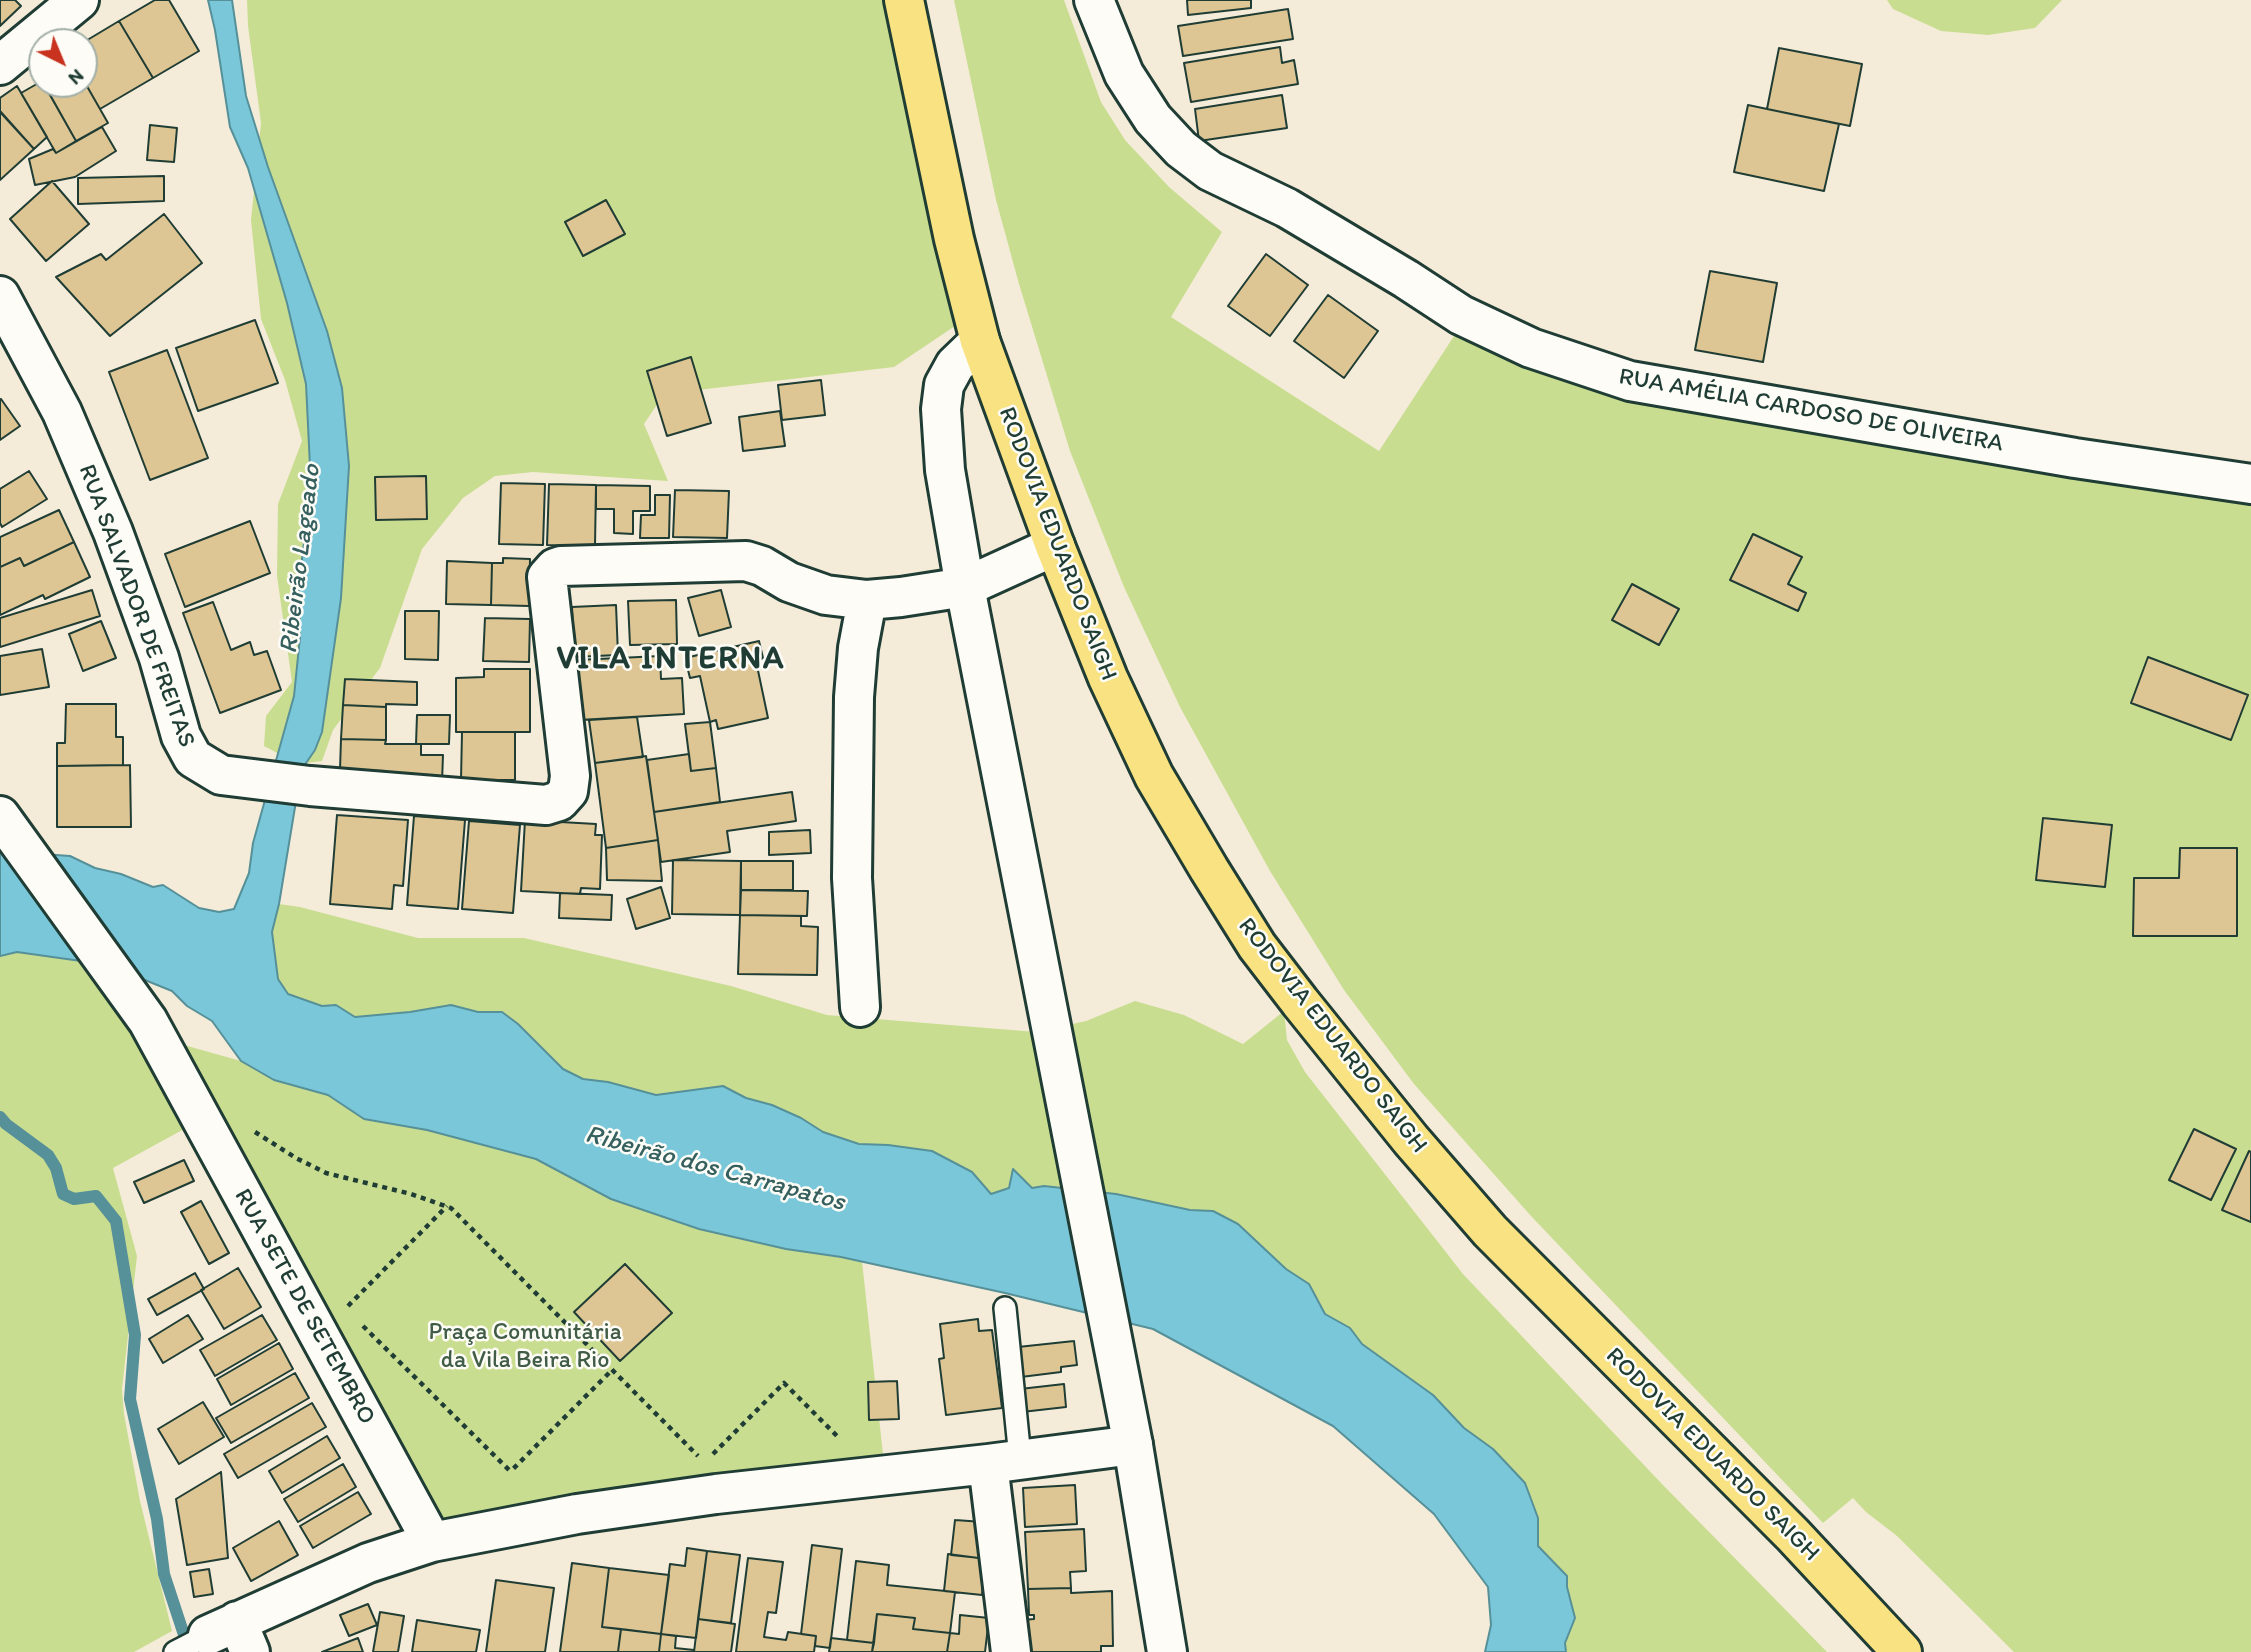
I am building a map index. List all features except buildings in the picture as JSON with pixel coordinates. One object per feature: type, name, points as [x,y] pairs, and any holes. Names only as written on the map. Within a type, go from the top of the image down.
[{"type":"highway","name":"RODOVIA EDUARDO SAIGH","points":[[904,0],[954,239],[980,341],[1055,546],[1103,666],[1154,776],[1257,946],[1411,1140],[1490,1231],[1793,1535],[1902,1652]]},
{"type":"street","points":[[0,65],[79,0]]},
{"type":"street","name":"RUA AMÉLIA CARDOSO DE OLIVEIRA","points":[[1094,0],[1124,74],[1153,120],[1181,149],[1210,171],[1287,208],[1461,315],[1531,348],[1630,381],[2075,458],[2251,484]]},
{"type":"street","name":"RUA SALVADOR DE FREITAS","points":[[0,296],[62,412],[113,531],[159,658],[181,736],[193,758],[221,775],[310,786],[546,805],[559,801],[568,792],[570,776],[547,577],[555,568],[746,561],[762,566],[789,582],[826,595],[867,600]]},
{"type":"street","points":[[980,341],[955,365],[944,385],[941,409],[945,470],[965,587],[1133,1445],[1167,1652]]},
{"type":"street","points":[[860,1007],[852,878],[854,697],[858,648],[867,600],[965,587],[1055,546]]},
{"type":"street","name":"RUA SETE DE SETEMBRO","points":[[6,823],[148,1021],[432,1542]]},
{"type":"street","points":[[218,1640],[369,1563],[432,1542],[590,1512],[716,1494],[1133,1445]]},
{"type":"street","points":[[1004,1461],[1011,1652]]},
{"type":"lane","points":[[1004,1461],[1005,1308]]},
{"type":"path","points":[[254,1130],[296,1158],[326,1172],[447,1206],[459,1215],[704,1463],[783,1383],[878,1476]]},
{"type":"path","points":[[347,1310],[348,1304],[447,1206]]},
{"type":"path","points":[[357,1320],[509,1470],[612,1370]]},
{"type":"green space","points":[[247,0],[883,0],[943,274],[958,324],[894,367],[664,394],[644,424],[668,481],[533,472],[495,476],[463,498],[422,549],[380,668],[333,730],[322,761],[298,764],[264,746],[266,716],[292,682],[277,576],[278,504],[302,441],[285,380],[261,319],[251,220],[261,123]]},
{"type":"green space","points":[[954,0],[1064,0],[1101,102],[1125,140],[1169,187],[1222,232],[1171,317],[1379,451],[1469,313],[1535,345],[2251,479],[2251,1652],[2014,1652],[1897,1536],[1853,1498],[1823,1523],[1531,1216],[1414,1084],[1344,990],[1270,871],[1180,707],[1124,587],[1070,451],[1019,284],[996,200]]},
{"type":"green space","points":[[1887,0],[2062,0],[2035,28],[1988,35],[1941,31],[1893,9]]},
{"type":"green space","points":[[279,904],[418,938],[524,938],[731,986],[827,1015],[1036,1032],[1086,1021],[1135,1001],[1184,1015],[1243,1044],[1284,1011],[1287,1040],[1305,1072],[1463,1274],[1662,1484],[1827,1652],[1566,1652],[1565,1643],[1575,1618],[1567,1576],[1538,1546],[1538,1518],[1493,1449],[1464,1428],[1433,1395],[1362,1344],[1350,1328],[1325,1314],[1309,1284],[1286,1269],[1238,1224],[1213,1211],[1190,1210],[1116,1194],[1044,1186],[1032,1188],[1013,1169],[1009,1188],[991,1194],[972,1172],[932,1151],[859,1144],[823,1132],[801,1118],[772,1105],[746,1098],[723,1086],[656,1095],[608,1082],[583,1079],[563,1069],[518,1024],[502,1012],[478,1012],[451,1005],[355,1017],[336,1005],[322,1006],[288,994],[278,979],[272,932]]},
{"type":"green space","points":[[17,952],[95,963],[195,1123],[113,1168],[137,1256],[122,1389],[124,1414],[140,1501],[172,1631],[134,1652],[0,1652],[0,956]]},
{"type":"green space","name":"Praça Comunitária da Vila Beira Rio","points":[[166,1040],[241,1061],[274,1080],[328,1095],[364,1119],[427,1130],[536,1159],[611,1199],[699,1229],[786,1249],[862,1261],[885,1473],[433,1537]]},
{"type":"water","name":"Ribeirão dos Carrapatos","points":[[208,0],[232,0],[246,96],[268,167],[327,331],[342,388],[349,466],[341,598],[322,732],[315,750],[304,766],[298,789],[272,932],[278,979],[288,994],[322,1006],[336,1005],[355,1017],[451,1005],[478,1012],[502,1012],[518,1024],[563,1069],[583,1079],[608,1082],[656,1095],[723,1086],[746,1098],[772,1105],[801,1118],[823,1132],[859,1144],[932,1151],[972,1172],[991,1194],[1009,1188],[1013,1169],[1032,1188],[1044,1186],[1116,1194],[1190,1210],[1213,1211],[1238,1224],[1286,1269],[1309,1284],[1325,1314],[1350,1328],[1362,1344],[1433,1395],[1464,1428],[1493,1449],[1525,1483],[1538,1518],[1538,1546],[1567,1576],[1575,1618],[1565,1643],[1566,1652],[1485,1652],[1491,1625],[1488,1587],[1434,1514],[1333,1426],[1153,1329],[1005,1293],[699,1229],[611,1199],[536,1159],[427,1130],[364,1119],[328,1095],[274,1080],[241,1061],[212,1021],[187,1006],[172,991],[135,976],[95,963],[17,952],[0,956],[0,851],[70,856],[95,868],[121,874],[153,887],[163,885],[199,908],[219,912],[234,909],[249,873],[253,843],[294,696],[300,637],[299,583],[311,487],[306,384],[287,303],[248,168],[230,127]]},
{"type":"waterway","points":[[0,1117],[48,1155],[56,1168],[63,1194],[74,1199],[96,1196],[116,1221],[135,1335],[130,1399],[157,1519],[164,1574],[185,1638]]},
{"type":"district","name":"VILA INTERNA","points":[[671,660]]},
{"type":"water label","name":"Ribeirão Lageado","points":[[301,559]]}]
